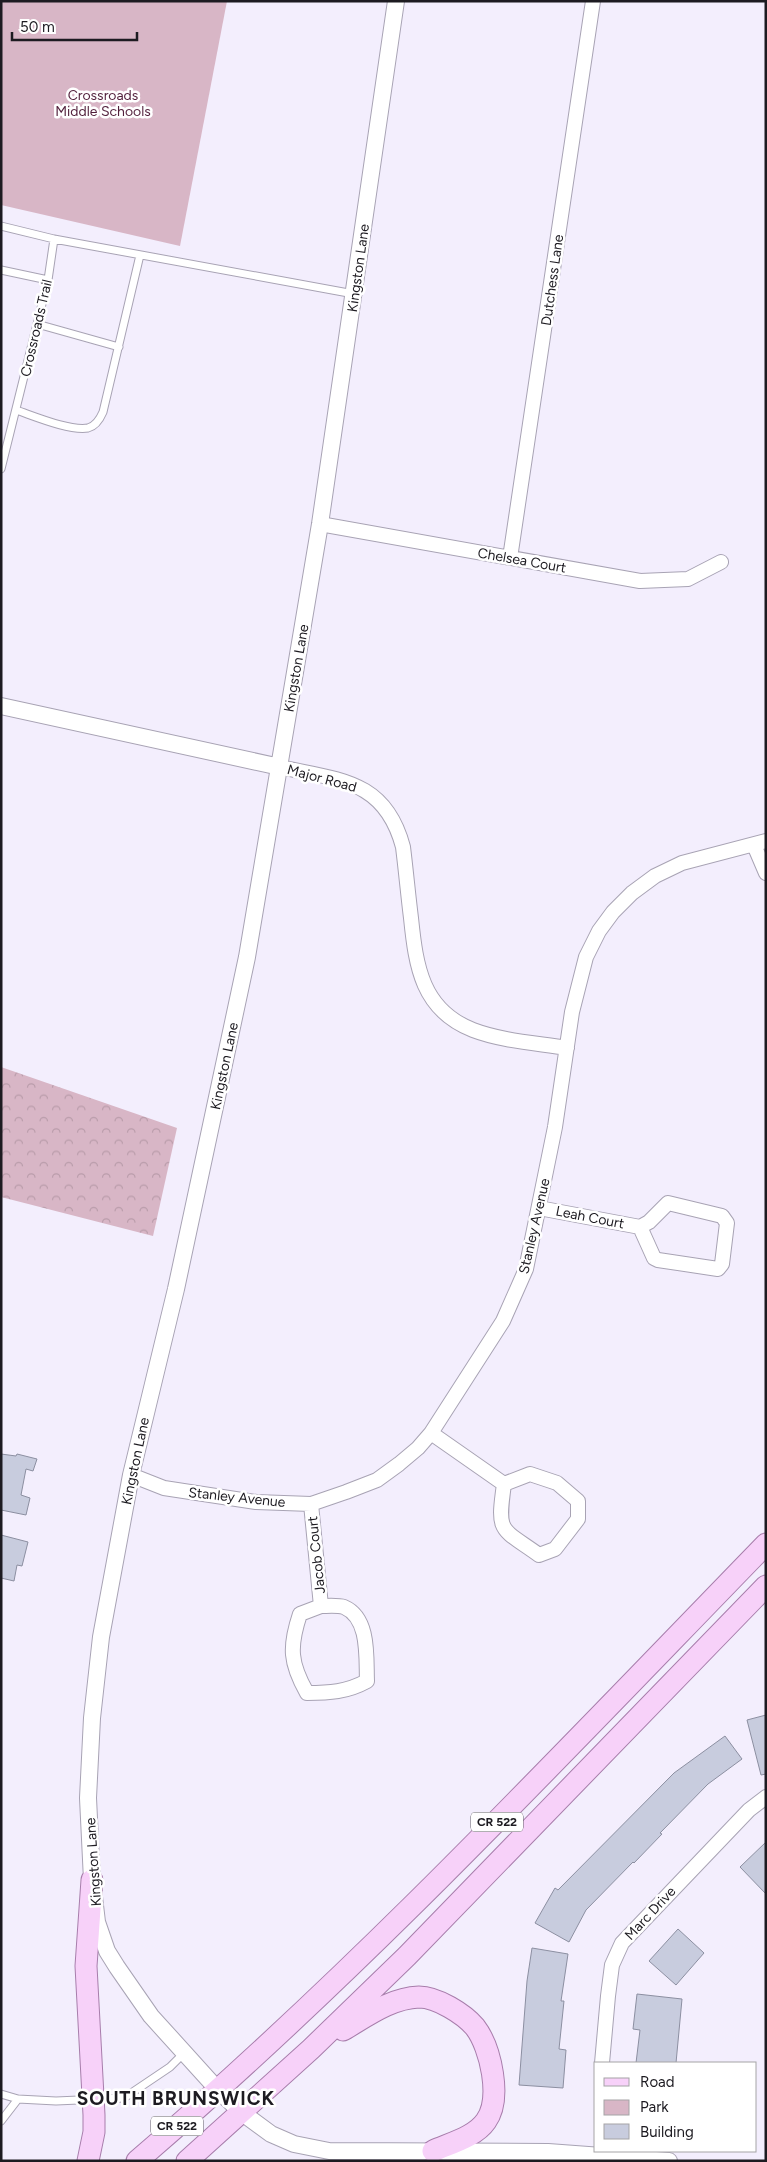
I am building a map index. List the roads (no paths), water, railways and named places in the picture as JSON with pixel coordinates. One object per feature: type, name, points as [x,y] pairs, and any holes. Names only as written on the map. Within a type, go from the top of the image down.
[{"type":"main road","name":"CR 522","points":[[137,2161],[218,2090],[370,1949],[454,1866],[766,1544]]},
{"type":"main road","name":"CR 522","points":[[186,2161],[311,2049],[407,1956],[766,1586]]},
{"type":"main road","points":[[88,2161],[94,2132],[86,1966],[92,1880]]},
{"type":"main road","points":[[311,2049],[394,2001],[421,1997],[444,2004],[466,2018],[476,2029],[485,2046],[491,2066],[494,2092],[491,2113],[477,2132],[433,2151]]},
{"type":"street","name":"Kingston Lane","points":[[396,1],[320,524],[247,957],[176,1290],[131,1475],[101,1637],[92,1718],[88,1798],[92,1880],[97,1922],[107,1951],[151,2016],[218,2090],[241,2112],[271,2134],[294,2144],[329,2151],[596,2153],[668,2161]]},
{"type":"street","name":"Dutchess Lane","points":[[510,558],[593,1]]},
{"type":"street","name":"Chelsea Court","points":[[320,524],[640,581],[688,580],[721,562]]},
{"type":"street","name":"Major Road","points":[[1,706],[352,783],[367,791],[391,815],[399,830],[403,847],[415,959],[420,978],[429,995],[442,1010],[457,1022],[474,1030],[567,1048]]},
{"type":"street","name":"Stanley Avenue","points":[[131,1475],[164,1488],[256,1502],[311,1504],[377,1480],[418,1448],[431,1433],[493,1338],[515,1298],[526,1269],[556,1127],[572,1012],[586,957],[599,932],[613,912],[632,893],[655,876],[682,862],[760,843]]},
{"type":"street","points":[[760,843],[766,873]]},
{"type":"street","points":[[668,1204],[722,1216],[727,1223],[722,1264],[718,1270],[658,1260],[654,1258],[640,1227],[649,1222],[668,1204]]},
{"type":"street","name":"Leah Court","points":[[539,1208],[640,1227]]},
{"type":"street","points":[[431,1433],[504,1484]]},
{"type":"street","points":[[530,1474],[557,1483],[578,1500],[578,1519],[554,1549],[539,1555],[504,1530],[499,1518],[504,1484],[530,1474]]},
{"type":"street","name":"Jacob Court","points":[[311,1504],[321,1606]]},
{"type":"street","name":"Jacob Court","points":[[321,1606],[343,1606],[354,1614],[361,1623],[366,1652],[367,1681],[352,1689],[328,1693],[308,1693],[296,1674],[292,1655],[295,1628],[300,1614],[321,1606]]},
{"type":"street","name":"Marc Drive","points":[[602,2062],[612,1966],[622,1943],[749,1810],[766,1797]]},
{"type":"lane","points":[[1,226],[54,239],[354,294]]},
{"type":"lane","name":"Crossroads Trail","points":[[1,469],[48,280],[54,239]]},
{"type":"lane","points":[[16,410],[73,427],[88,428],[98,422],[104,412],[140,255]]},
{"type":"lane","points":[[1,270],[48,280]]},
{"type":"lane","points":[[37,324],[119,347]]},
{"type":"lane","points":[[1,2094],[18,2099],[56,2101],[124,2098],[170,2067],[184,2053]]},
{"type":"lane","points":[[1,2121],[18,2099]]},
{"type":"district","name":"SOUTH BRUNSWICK","points":[[176,2098]]},
{"type":"park label","name":"Crossroads Middle Schools","points":[[103,104]]}]
